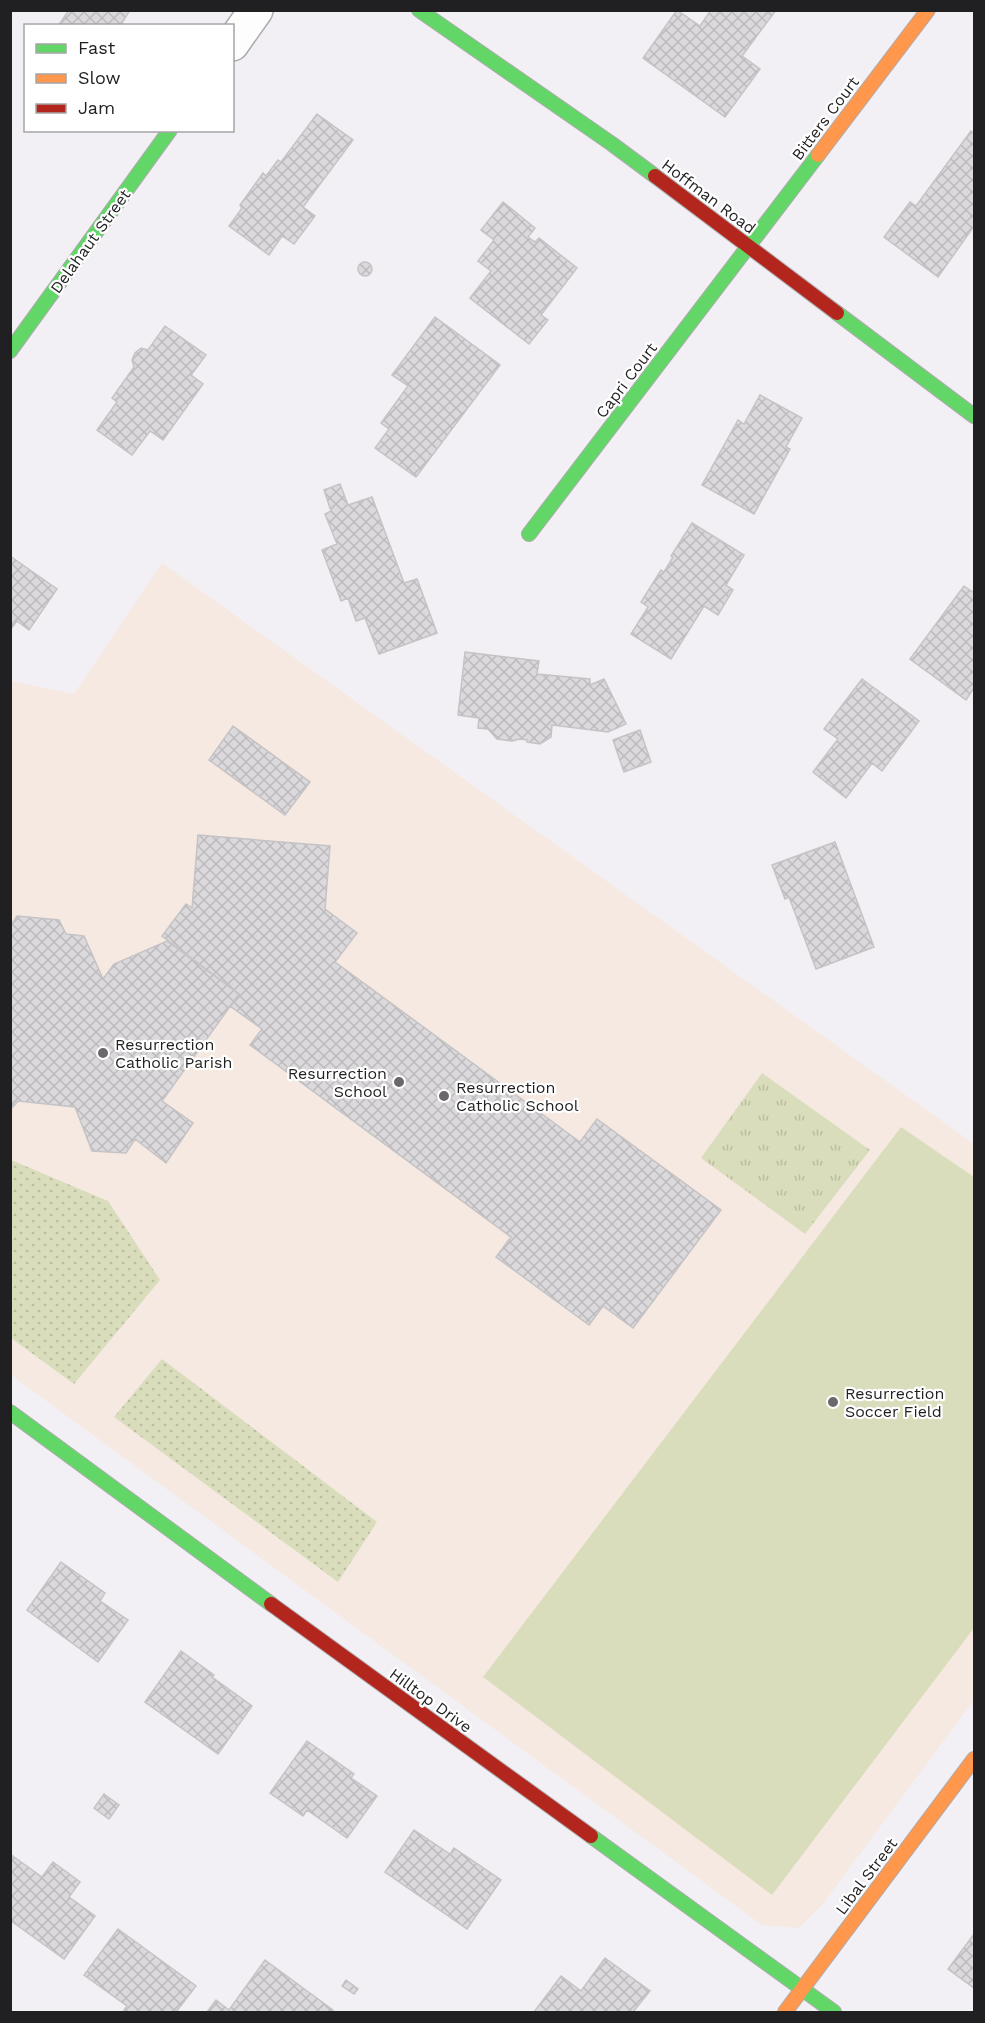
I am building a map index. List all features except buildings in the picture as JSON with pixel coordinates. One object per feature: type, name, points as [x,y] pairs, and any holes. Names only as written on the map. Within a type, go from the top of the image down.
[{"type":"street","points":[[234,41],[256,10]]},
{"type":"street","name":"Hoffman Road","points":[[419,10],[612,144],[975,416]]},
{"type":"street","name":"Bitters Court","points":[[749,246],[928,10]]},
{"type":"street","name":"Delahaut Street","points":[[10,351],[169,132]]},
{"type":"street","name":"Capri Court","points":[[529,534],[749,246]]},
{"type":"street","name":"Hilltop Drive","points":[[10,1412],[834,2013]]},
{"type":"street","name":"Libal Street","points":[[785,2013],[975,1759]]},
{"type":"shaded area","points":[[162,563],[974,1144],[974,1700],[822,1905],[799,1928],[762,1925],[11,1375],[11,681],[74,694]]},
{"type":"green space","points":[[762,1073],[870,1150],[805,1234],[701,1158]]},
{"type":"green space","name":"Resurrection Soccer Field","points":[[901,1127],[974,1177],[974,1628],[772,1895],[483,1677]]},
{"type":"green space","points":[[11,1160],[108,1201],[160,1280],[74,1384],[11,1338]]},
{"type":"green space","points":[[162,1359],[377,1522],[338,1582],[114,1417]]},
{"type":"traffic: fast","points":[[419,10],[655,176]]},
{"type":"traffic: fast","points":[[10,351],[169,132]]},
{"type":"traffic: fast","points":[[529,534],[818,155]]},
{"type":"traffic: fast","points":[[837,313],[974,416]]},
{"type":"traffic: fast","points":[[10,1412],[271,1604]]},
{"type":"traffic: fast","points":[[591,1836],[834,2012]]},
{"type":"traffic: slow","points":[[818,155],[928,10]]},
{"type":"traffic: slow","points":[[785,2012],[974,1759]]},
{"type":"traffic: jam","points":[[655,176],[837,313]]},
{"type":"traffic: jam","points":[[271,1604],[591,1836]]},
{"type":"place","name":"Resurrection Catholic Parish","points":[[103,1053]]},
{"type":"place","name":"Resurrection School","points":[[399,1082]]},
{"type":"place","name":"Resurrection Catholic School","points":[[444,1096]]},
{"type":"place","name":"Resurrection Soccer Field","points":[[833,1402]]}]
